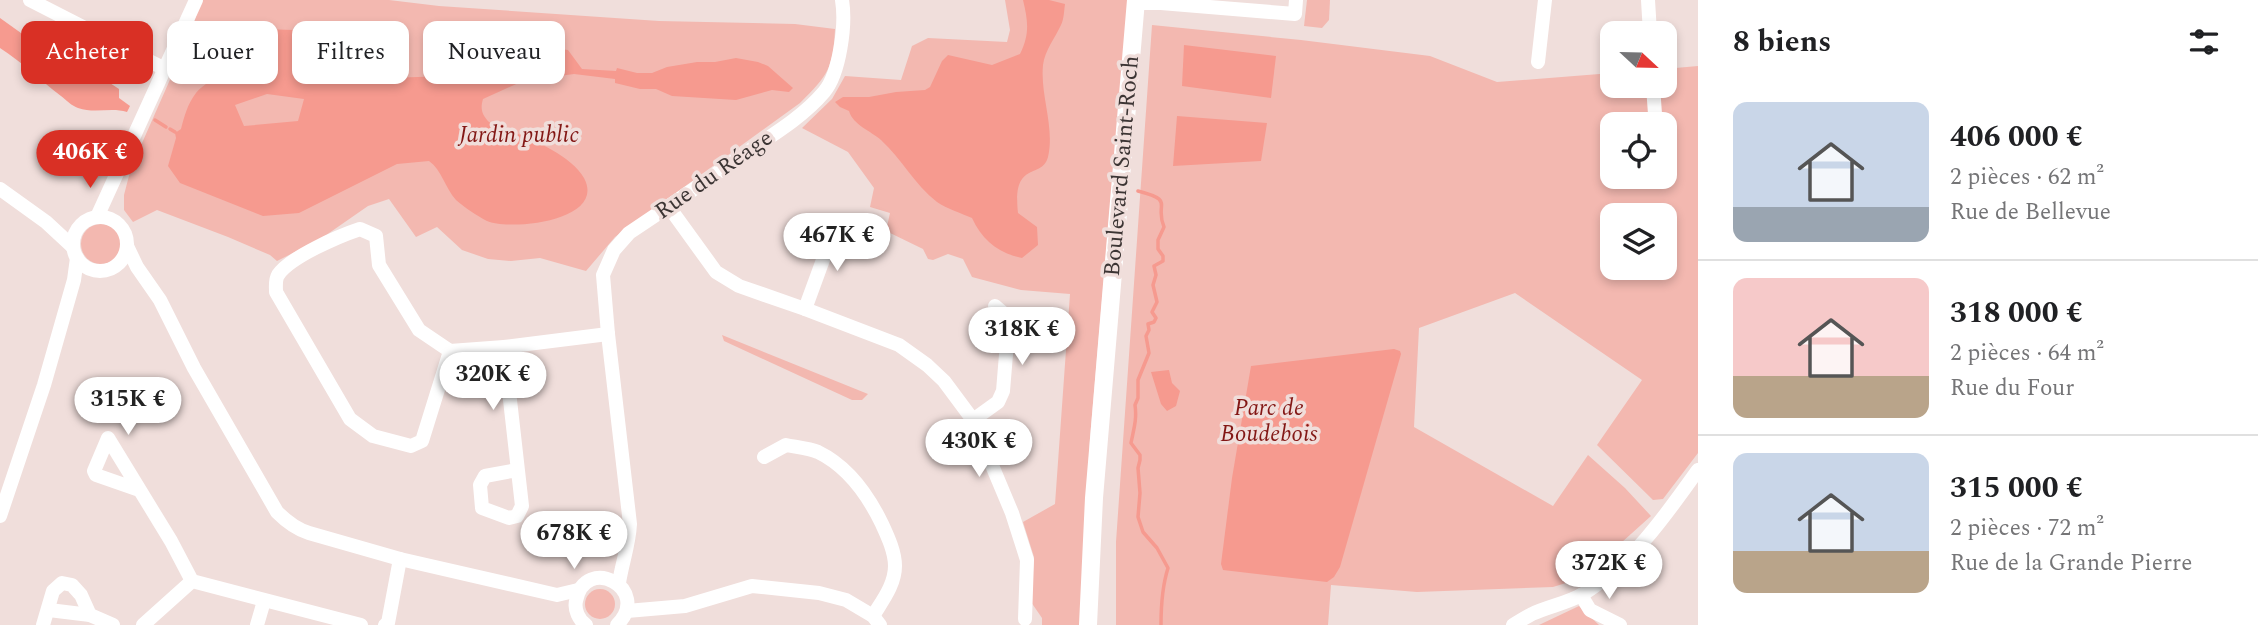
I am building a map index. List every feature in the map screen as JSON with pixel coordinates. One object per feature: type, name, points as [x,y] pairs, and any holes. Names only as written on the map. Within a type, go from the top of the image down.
[{"type":"main road","name":"Boulevard Saint-Roch","points":[[1088,625],[1094,498],[1136,2]]},
{"type":"street","points":[[30,0],[165,69]]},
{"type":"street","points":[[0,516],[34,418],[68,303],[74,280],[76,232],[92,219],[116,175],[196,0]]},
{"type":"street","points":[[842,0],[843,22]]},
{"type":"street","points":[[843,22],[853,0]]},
{"type":"street","points":[[1136,2],[1295,14],[1296,0]]},
{"type":"street","points":[[1538,62],[1545,0]]},
{"type":"street","points":[[1648,0],[1649,21]]},
{"type":"street","name":"Rue du Réage","points":[[627,611],[622,562],[629,545],[630,524],[603,275],[614,251],[629,233],[806,110],[825,91],[836,69],[843,22]]},
{"type":"street","points":[[116,175],[114,220],[124,231],[128,246],[160,300],[194,368],[277,512],[298,529],[400,559],[557,595],[574,606],[586,625]]},
{"type":"street","points":[[0,189],[46,222],[84,266],[131,274],[148,283]]},
{"type":"street","points":[[669,207],[716,272],[739,286],[805,309],[906,350],[928,365],[943,381],[973,420],[1012,513],[1027,560],[1025,619]]},
{"type":"street","points":[[46,222],[58,224],[92,219],[114,220]]},
{"type":"street","points":[[805,309],[831,238],[858,228]]},
{"type":"street","points":[[450,351],[422,441],[411,446],[373,436],[350,419],[276,292],[276,278],[285,268],[335,237],[360,229],[376,236],[379,265],[419,330],[450,351],[608,334]]},
{"type":"street","points":[[68,303],[82,284],[121,262],[128,246]]},
{"type":"street","points":[[973,420],[998,402],[1003,391],[1009,318],[995,306]]},
{"type":"street","points":[[503,347],[517,470]]},
{"type":"street","points":[[618,625],[627,611],[685,606],[752,586],[819,593],[846,600],[877,620],[895,566],[891,543],[874,507],[854,478],[837,463],[816,451],[786,445],[764,457]]},
{"type":"street","points":[[1513,625],[1532,614],[1581,596],[1603,580],[1629,557],[1671,508],[1698,470]]},
{"type":"street","points":[[139,490],[192,581],[361,625]]},
{"type":"street","points":[[385,625],[388,623],[400,559]]},
{"type":"street","points":[[557,595],[578,590],[592,578],[605,577],[622,562]]},
{"type":"street","points":[[605,577],[661,607]]},
{"type":"street","points":[[140,624],[192,581]]},
{"type":"street","points":[[43,625],[53,591],[62,583],[72,585],[81,595],[90,615]]},
{"type":"street","points":[[574,606],[578,590]]},
{"type":"street","points":[[1581,596],[1590,610],[1620,625]]},
{"type":"street","points":[[257,625],[264,601]]},
{"type":"street","points":[[48,610],[90,615],[113,625]]},
{"type":"green space","name":"Jardin public","points":[[201,0],[389,0],[439,6],[659,21],[795,24],[835,29],[833,54],[827,70],[800,103],[615,237],[586,271],[540,258],[511,261],[488,259],[462,250],[437,227],[416,237],[389,199],[368,206],[319,240],[277,261],[270,255],[228,237],[157,210],[133,222],[124,210],[124,195],[131,168],[168,84],[278,84],[278,21],[194,21]]},
{"type":"green space","points":[[1005,0],[1128,0],[1090,438],[1080,625],[1042,625],[1042,618],[1031,602],[1034,557],[1023,522],[1055,504],[1070,294],[1021,290],[972,277],[963,259],[948,254],[933,260],[928,259],[923,249],[886,231],[890,213],[870,207],[874,188],[848,152],[802,128],[832,99],[845,76],[901,80],[912,46],[928,38],[1007,42],[1010,30]]},
{"type":"green space","points":[[1307,0],[1330,0],[1329,20],[1322,28],[1304,26]]},
{"type":"green space","name":"Parc de Boudebois","points":[[1152,25],[1430,56],[1497,82],[1600,74],[1600,98],[1677,98],[1677,68],[1698,66],[1698,453],[1663,499],[1653,500],[1597,445],[1642,380],[1515,293],[1419,328],[1414,427],[1553,506],[1588,455],[1651,516],[1582,578],[1553,587],[1417,592],[1331,585],[1328,625],[1116,625],[1116,542]]},
{"type":"green space","points":[[101,224],[109,225],[115,230],[120,236],[120,252],[115,258],[109,263],[101,264],[93,263],[87,258],[82,252],[81,244],[82,236],[87,230],[93,225]]},
{"type":"green space","points":[[722,335],[868,394],[862,400],[852,400],[724,341]]},
{"type":"green space","points":[[600,589],[611,593],[615,604],[611,615],[600,619],[589,615],[585,604],[589,593]]},
{"type":"green space","points":[[1579,606],[1599,625],[1539,625]]},
{"type":"shaded area","points":[[1023,0],[1049,0],[1065,4],[1062,23],[1043,65],[1050,134],[1048,157],[1045,164],[1023,178],[1017,196],[1018,213],[1037,227],[1038,245],[1022,258],[1005,253],[992,244],[972,218],[937,202],[881,140],[858,124],[849,111],[835,102],[843,97],[869,97],[925,90],[930,87],[942,61],[948,55],[992,65],[1020,54],[1027,27]]},
{"type":"shaded area","points":[[0,18],[21,33],[21,64],[0,48]]},
{"type":"shaded area","points":[[278,30],[292,30],[292,84],[409,84],[409,77],[423,77],[423,84],[516,84],[483,99],[482,112],[485,117],[489,122],[527,138],[567,160],[584,178],[587,193],[582,204],[553,219],[515,225],[499,224],[487,221],[456,200],[429,161],[397,164],[299,213],[263,216],[180,183],[168,166],[175,133],[181,129],[187,110],[198,91],[206,84],[278,84]],"holes":[[[267,94],[304,99],[298,121],[244,126],[235,105]]]},
{"type":"shaded area","points":[[1184,45],[1276,56],[1271,98],[1182,86]]},
{"type":"shaded area","points":[[565,50],[582,69],[616,71],[617,68],[637,73],[652,73],[667,67],[736,58],[768,66],[793,88],[789,92],[772,90],[736,100],[672,96],[656,89],[640,89],[615,83],[615,79],[565,75]]},
{"type":"shaded area","points":[[46,84],[111,84],[119,89],[119,98],[130,106],[127,112],[97,111],[84,110],[71,104]]},
{"type":"shaded area","points":[[1177,116],[1267,123],[1261,161],[1173,166]]},
{"type":"shaded area","points":[[1394,349],[1401,354],[1340,567],[1334,577],[1327,582],[1223,570],[1221,564],[1232,478],[1251,366]]},
{"type":"shaded area","points":[[1169,370],[1172,383],[1180,391],[1176,406],[1167,411],[1161,404],[1151,372]]},
{"type":"waterway","points":[[155,120],[166,127]]},
{"type":"waterway","points":[[170,129],[175,132]]},
{"type":"waterway","points":[[1138,191],[1160,200],[1164,227],[1158,240],[1163,261],[1154,266],[1156,275],[1153,285],[1157,302],[1152,312],[1156,318],[1148,324],[1146,336],[1149,353],[1138,380],[1131,443],[1140,455],[1138,517],[1143,532],[1157,548],[1168,568],[1162,596],[1161,625]]}]
